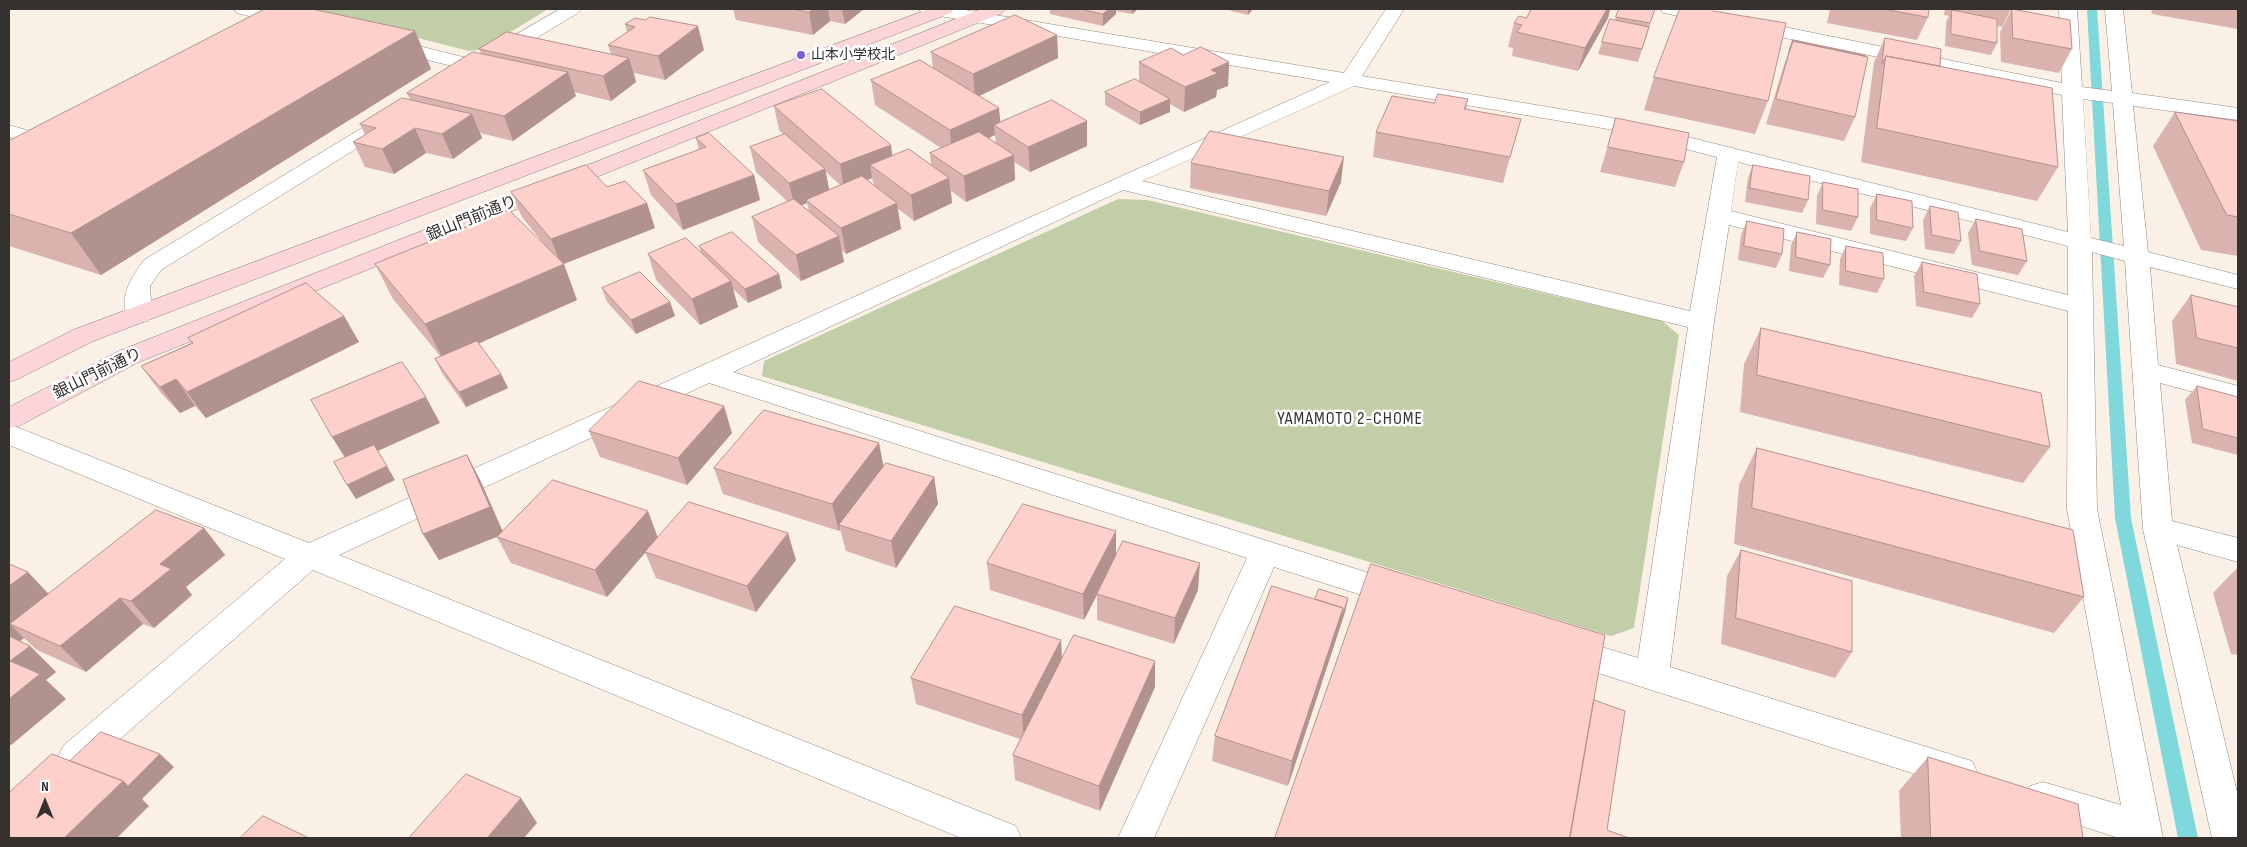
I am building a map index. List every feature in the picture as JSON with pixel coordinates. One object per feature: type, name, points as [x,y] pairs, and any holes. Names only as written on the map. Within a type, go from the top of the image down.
[{"type":"street","points":[[243,9],[310,25],[279,38]]},
{"type":"street","points":[[450,82],[572,9]]},
{"type":"street","points":[[61,769],[309,556],[1121,183],[1349,81],[1395,9]]},
{"type":"street","points":[[1669,9],[1774,23],[2071,91],[2238,114]]},
{"type":"street","points":[[1539,640],[1652,677],[1997,783],[2145,834],[2082,509],[2080,243],[2068,9]]},
{"type":"street","points":[[2114,9],[2137,257],[2158,529],[2230,838]]},
{"type":"street","points":[[938,10],[988,13],[1349,81],[1608,123],[2238,282]]},
{"type":"street","name":"銀山門前通り","points":[[9,373],[82,336],[938,10]]},
{"type":"street","name":"銀山門前通り","points":[[9,419],[128,357],[988,13]]},
{"type":"street","points":[[372,41],[476,66]]},
{"type":"street","points":[[139,315],[138,286],[152,266],[416,103]]},
{"type":"street","points":[[9,131],[73,146],[43,162]]},
{"type":"street","points":[[1652,677],[1701,322],[1729,152]]},
{"type":"street","points":[[1121,183],[1701,322]]},
{"type":"street","points":[[1718,215],[2080,306]]},
{"type":"street","points":[[2146,370],[2238,395]]},
{"type":"street","points":[[707,373],[1426,604]]},
{"type":"street","points":[[9,434],[1003,838]]},
{"type":"street","points":[[2158,529],[2238,550]]},
{"type":"street","points":[[1136,838],[1265,552]]},
{"type":"green space","points":[[304,9],[548,9],[483,49],[469,51]]},
{"type":"green space","points":[[1118,199],[1147,200],[1662,321],[1679,335],[1634,628],[1611,636],[762,376],[764,361]]},
{"type":"building","points":[[265,9],[312,9],[415,31],[71,233],[9,214],[9,141]]},
{"type":"building","points":[[793,9],[813,9],[809,12]]},
{"type":"building","points":[[1081,9],[1109,9],[1103,14]]},
{"type":"building","points":[[1532,9],[1607,9],[1585,48],[1517,32],[1522,25],[1514,23],[1519,16],[1526,18]]},
{"type":"building","points":[[1619,9],[1655,9],[1650,23],[1616,17]]},
{"type":"building","points":[[1680,9],[1714,9],[1713,11],[1786,23],[1768,101],[1654,77]]},
{"type":"building","points":[[1884,9],[1929,9],[1928,17]]},
{"type":"building","points":[[2012,9],[2070,20],[2072,49],[2013,38]]},
{"type":"building","points":[[1952,10],[1997,19],[1997,43],[1951,34]]},
{"type":"building","points":[[1015,15],[1057,35],[973,74],[931,52]]},
{"type":"building","points":[[650,17],[698,26],[658,56],[608,45],[635,27],[625,24],[635,18],[645,20]]},
{"type":"building","points":[[1610,19],[1649,27],[1642,49],[1602,42]]},
{"type":"building","points":[[507,32],[629,58],[603,76],[479,49]]},
{"type":"building","points":[[1885,38],[1941,49],[1940,66],[1886,56],[1882,64]]},
{"type":"building","points":[[1793,40],[1865,56],[1793,41],[1789,52]]},
{"type":"building","points":[[1793,41],[1868,57],[1855,117],[1776,99]]},
{"type":"building","points":[[1201,47],[1229,62],[1211,70],[1218,73],[1185,87],[1139,62],[1171,48],[1183,55]]},
{"type":"building","points":[[473,52],[568,72],[504,116],[407,93]]},
{"type":"building","points":[[1886,56],[2052,88],[2058,167],[1877,128]]},
{"type":"building","points":[[920,60],[999,108],[950,130],[871,80]]},
{"type":"building","points":[[1135,79],[1170,99],[1140,112],[1105,92]]},
{"type":"building","points":[[822,89],[891,145],[840,164],[774,106]]},
{"type":"building","points":[[1438,94],[1468,99],[1464,109],[1521,119],[1510,157],[1376,132],[1392,96],[1434,103]]},
{"type":"building","points":[[402,98],[472,114],[442,134],[415,128],[382,149],[353,142],[376,128],[360,124]]},
{"type":"building","points":[[1052,100],[1087,121],[1028,147],[994,125]]},
{"type":"building","points":[[2175,112],[2238,121],[2238,217],[2227,215]]},
{"type":"building","points":[[1616,118],[1689,133],[1684,162],[1608,147]]},
{"type":"building","points":[[1210,131],[1344,157],[1329,191],[1191,163]]},
{"type":"building","points":[[979,132],[1014,155],[964,176],[930,153]]},
{"type":"building","points":[[709,133],[754,175],[676,204],[643,170],[706,147],[696,138]]},
{"type":"building","points":[[785,134],[825,169],[789,183],[750,147]]},
{"type":"building","points":[[909,149],[949,178],[911,195],[870,165]]},
{"type":"building","points":[[586,165],[607,187],[625,181],[647,203],[551,239],[511,192]]},
{"type":"building","points":[[1753,165],[1810,176],[1808,200],[1750,188]]},
{"type":"building","points":[[862,176],[897,203],[841,228],[806,200]]},
{"type":"building","points":[[1823,182],[1858,189],[1858,217],[1823,210]]},
{"type":"building","points":[[1877,194],[1912,201],[1913,228],[1877,220]]},
{"type":"building","points":[[794,199],[839,236],[796,255],[752,217]]},
{"type":"building","points":[[1930,206],[1958,212],[1961,241],[1932,235]]},
{"type":"building","points":[[509,210],[564,264],[425,324],[375,264]]},
{"type":"building","points":[[1976,219],[2022,229],[2027,261],[1980,251]]},
{"type":"building","points":[[1747,221],[1784,229],[1782,254],[1744,246]]},
{"type":"building","points":[[732,232],[779,274],[745,289],[699,246]]},
{"type":"building","points":[[1797,232],[1831,239],[1830,265],[1796,257]]},
{"type":"building","points":[[686,238],[731,281],[692,299],[648,254]]},
{"type":"building","points":[[1846,246],[1883,253],[1884,279],[1846,271]]},
{"type":"building","points":[[1922,262],[1977,274],[1980,304],[1924,292]]},
{"type":"building","points":[[640,272],[670,302],[631,320],[602,288]]},
{"type":"building","points":[[306,283],[344,316],[187,392],[176,379],[160,387],[141,366],[193,343],[188,338]]},
{"type":"building","points":[[2191,295],[2238,307],[2238,348],[2197,338]]},
{"type":"building","points":[[1761,328],[2041,393],[2050,447],[1757,375]]},
{"type":"building","points":[[477,341],[501,374],[459,392],[435,359]]},
{"type":"building","points":[[402,362],[426,397],[332,437],[311,400]]},
{"type":"building","points":[[639,381],[724,406],[678,458],[589,431]]},
{"type":"building","points":[[2197,386],[2238,397],[2238,438],[2203,429]]},
{"type":"building","points":[[764,410],[879,443],[832,504],[714,468]]},
{"type":"building","points":[[374,445],[387,466],[347,485],[334,462]]},
{"type":"building","points":[[1757,448],[2073,530],[2084,597],[1752,508]]},
{"type":"building","points":[[467,455],[490,507],[423,534],[403,480]]},
{"type":"building","points":[[886,463],[934,477],[891,541],[839,525]]},
{"type":"building","points":[[553,480],[648,511],[595,570],[497,537]]},
{"type":"building","points":[[689,502],[788,533],[747,586],[645,552]]},
{"type":"building","points":[[1023,504],[1116,531],[1083,594],[987,563]]},
{"type":"building","points":[[156,510],[204,528],[160,564],[171,569],[131,601],[120,598],[60,646],[10,624]]},
{"type":"building","points":[[1123,541],[1200,563],[1175,618],[1097,594]]},
{"type":"building","points":[[1741,550],[1852,581],[1852,652],[1736,618]]},
{"type":"building","points":[[9,564],[28,572],[9,586]]},
{"type":"building","points":[[1371,564],[1605,635],[1570,838],[1275,838]]},
{"type":"building","points":[[1272,586],[1343,608],[1292,761],[1215,736]]},
{"type":"building","points":[[1319,589],[1348,598],[1341,620],[1343,608],[1315,599]]},
{"type":"building","points":[[955,606],[1061,640],[1022,715],[911,678]]},
{"type":"building","points":[[1074,635],[1155,661],[1099,786],[1013,755]]},
{"type":"building","points":[[9,636],[30,646],[10,661],[40,674],[9,699]]},
{"type":"building","points":[[1594,700],[1625,711],[1607,830],[1629,838],[1570,838]]},
{"type":"building","points":[[101,732],[160,754],[128,786],[123,781],[70,761]]},
{"type":"building","points":[[52,754],[123,781],[64,838],[9,838],[9,793]]},
{"type":"building","points":[[1928,757],[2078,804],[2083,838],[1931,838]]},
{"type":"building","points":[[466,774],[521,798],[487,838],[409,838]]},
{"type":"building","points":[[263,816],[309,838],[240,838]]},
{"type":"waterway","points":[[2092,9],[2123,518],[2188,838]]},
{"type":"place","name":"山本小学校北","points":[[801,55]]},
{"type":"district","name":"YAMAMOTO 2-CHOME","points":[[1350,419]]}]
